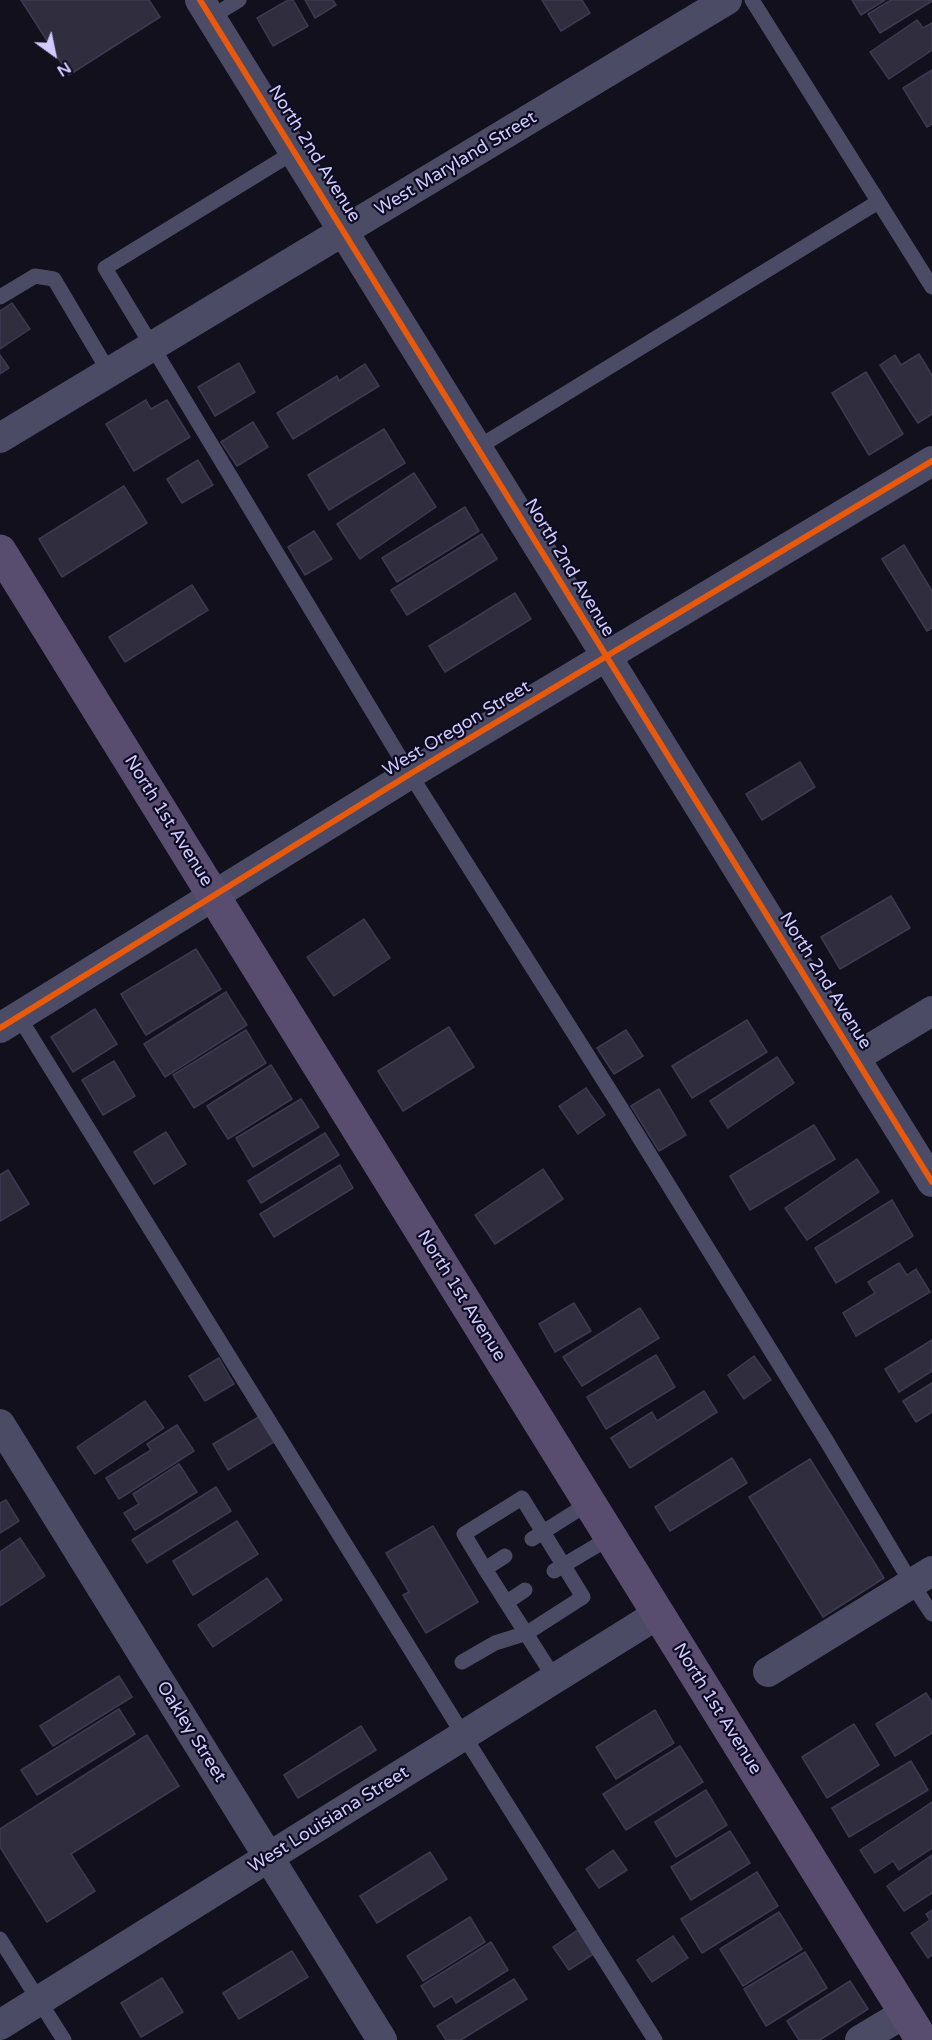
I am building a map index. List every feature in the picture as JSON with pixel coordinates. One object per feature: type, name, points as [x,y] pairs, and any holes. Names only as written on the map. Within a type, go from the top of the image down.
[{"type":"main road","name":"North 1st Avenue","points":[[0,551],[922,2040]]},
{"type":"street","name":"West Maryland Street","points":[[0,438],[727,0]]},
{"type":"street","name":"North 2nd Avenue","points":[[206,9],[932,1182]]},
{"type":"street","name":"West Oregon Street","points":[[9,1023],[410,774],[932,461]]},
{"type":"street","points":[[856,1058],[932,1011]]},
{"type":"street","name":"Oakley Street","points":[[0,1424],[382,2040]]},
{"type":"street","points":[[768,1672],[922,1578]]},
{"type":"street","name":"West Louisiana Street","points":[[0,2025],[658,1614]]},
{"type":"street","points":[[860,2040],[905,2013]]},
{"type":"lane","points":[[206,9],[239,0]]},
{"type":"lane","points":[[752,0],[932,287]]},
{"type":"lane","points":[[294,152],[105,268],[410,774],[621,1108],[826,1440],[922,1578],[932,1614]]},
{"type":"lane","points":[[477,447],[878,202]]},
{"type":"lane","points":[[0,297],[35,276],[54,279],[109,372]]},
{"type":"lane","points":[[9,1023],[655,2040]]},
{"type":"lane","points":[[462,1662],[495,1642],[527,1633],[583,1597],[559,1568],[538,1536],[522,1498],[464,1534],[485,1569],[527,1633],[555,1679]]},
{"type":"lane","points":[[538,1536],[589,1503]]},
{"type":"lane","points":[[559,1568],[611,1537]]},
{"type":"lane","points":[[485,1569],[505,1557]]},
{"type":"lane","points":[[507,1602],[525,1590]]},
{"type":"lane","points":[[0,1939],[64,2040]]},
{"type":"building","points":[[21,0],[149,0],[160,17],[69,75]]},
{"type":"building","points":[[288,0],[293,0],[308,26],[273,46],[257,18]]},
{"type":"building","points":[[305,0],[333,0],[336,5],[315,18]]},
{"type":"building","points":[[542,0],[582,0],[590,13],[561,31]]},
{"type":"building","points":[[852,0],[885,0],[861,15]]},
{"type":"building","points":[[891,0],[932,1],[880,33],[868,14]]},
{"type":"building","points":[[917,20],[923,28],[932,23],[932,50],[889,79],[870,52]]},
{"type":"building","points":[[932,70],[932,124],[927,127],[903,88]]},
{"type":"building","points":[[12,303],[30,329],[0,349],[0,311]]},
{"type":"building","points":[[919,354],[932,375],[932,414],[918,423],[880,365],[895,355],[901,365]]},
{"type":"building","points":[[0,355],[9,368],[0,374]]},
{"type":"building","points":[[239,363],[255,392],[215,416],[198,387]]},
{"type":"building","points":[[365,364],[379,386],[293,439],[277,413],[337,376],[339,381]]},
{"type":"building","points":[[866,372],[903,434],[869,455],[832,393]]},
{"type":"building","points":[[146,400],[151,409],[167,400],[190,437],[134,471],[106,424]]},
{"type":"building","points":[[253,422],[268,447],[237,466],[221,442]]},
{"type":"building","points":[[384,429],[405,463],[329,510],[308,475]]},
{"type":"building","points":[[198,460],[213,485],[182,503],[167,479]]},
{"type":"building","points":[[414,473],[436,507],[360,559],[337,524]]},
{"type":"building","points":[[124,486],[147,523],[62,577],[39,539]]},
{"type":"building","points":[[465,507],[479,531],[397,582],[382,558]]},
{"type":"building","points":[[314,531],[332,559],[305,575],[288,547]]},
{"type":"building","points":[[482,534],[497,559],[407,615],[391,590]]},
{"type":"building","points":[[904,545],[932,591],[932,628],[927,631],[882,559]]},
{"type":"building","points":[[192,585],[208,610],[125,662],[109,637]]},
{"type":"building","points":[[515,593],[531,619],[445,672],[429,646]]},
{"type":"building","points":[[800,762],[815,787],[762,820],[746,794]]},
{"type":"building","points":[[891,896],[910,928],[840,969],[821,937]]},
{"type":"building","points":[[364,919],[390,958],[334,996],[307,957]]},
{"type":"building","points":[[196,949],[221,989],[146,1035],[121,994]]},
{"type":"building","points":[[226,992],[247,1025],[165,1077],[144,1044]]},
{"type":"building","points":[[95,1009],[117,1044],[73,1072],[51,1037]]},
{"type":"building","points":[[747,1020],[767,1052],[692,1098],[672,1066]]},
{"type":"building","points":[[449,1027],[474,1067],[403,1111],[378,1071]]},
{"type":"building","points":[[246,1030],[266,1063],[194,1108],[173,1075]]},
{"type":"building","points":[[626,1030],[643,1056],[614,1074],[597,1048]]},
{"type":"building","points":[[777,1057],[794,1083],[728,1128],[710,1101]]},
{"type":"building","points":[[114,1061],[135,1096],[103,1115],[82,1080]]},
{"type":"building","points":[[271,1065],[292,1099],[228,1139],[207,1106]]},
{"type":"building","points":[[586,1088],[605,1115],[578,1134],[559,1106]]},
{"type":"building","points":[[659,1089],[686,1135],[659,1151],[631,1106]]},
{"type":"building","points":[[301,1099],[319,1127],[253,1167],[236,1138]]},
{"type":"building","points":[[814,1125],[835,1159],[750,1210],[730,1176]]},
{"type":"building","points":[[166,1132],[186,1164],[154,1184],[134,1152]]},
{"type":"building","points":[[325,1133],[339,1155],[261,1203],[248,1181]]},
{"type":"building","points":[[857,1159],[879,1192],[807,1240],[785,1208]]},
{"type":"building","points":[[340,1165],[353,1188],[274,1237],[260,1214]]},
{"type":"building","points":[[543,1169],[563,1199],[495,1244],[475,1215]]},
{"type":"building","points":[[8,1170],[29,1204],[0,1221],[0,1175]]},
{"type":"building","points":[[892,1200],[913,1236],[836,1283],[815,1248]]},
{"type":"building","points":[[899,1263],[907,1275],[916,1269],[930,1292],[856,1336],[843,1313],[875,1293],[868,1282]]},
{"type":"building","points":[[574,1303],[591,1331],[555,1352],[539,1324]]},
{"type":"building","points":[[640,1308],[659,1338],[582,1386],[563,1357]]},
{"type":"building","points":[[932,1340],[932,1371],[899,1392],[885,1369]]},
{"type":"building","points":[[656,1355],[675,1387],[606,1429],[587,1397]]},
{"type":"building","points":[[754,1356],[771,1380],[744,1399],[728,1375]]},
{"type":"building","points":[[219,1358],[234,1384],[205,1401],[189,1376]]},
{"type":"building","points":[[932,1383],[932,1412],[916,1422],[903,1401]]},
{"type":"building","points":[[704,1391],[717,1412],[630,1468],[611,1438],[652,1412],[657,1421]]},
{"type":"building","points":[[145,1401],[164,1428],[95,1474],[77,1447]]},
{"type":"building","points":[[262,1415],[277,1440],[228,1470],[213,1444]]},
{"type":"building","points":[[177,1425],[194,1451],[119,1499],[106,1478],[151,1450],[147,1444]]},
{"type":"building","points":[[732,1458],[747,1483],[670,1531],[655,1507]]},
{"type":"building","points":[[810,1459],[884,1578],[823,1617],[749,1497]]},
{"type":"building","points":[[179,1464],[197,1492],[135,1530],[124,1513],[139,1504],[133,1494]]},
{"type":"building","points":[[216,1487],[231,1511],[147,1563],[132,1540]]},
{"type":"building","points":[[6,1500],[19,1521],[0,1533],[0,1503]]},
{"type":"building","points":[[237,1521],[258,1554],[193,1595],[173,1561]]},
{"type":"building","points":[[433,1526],[478,1602],[426,1633],[403,1595],[409,1592],[386,1553]]},
{"type":"building","points":[[20,1538],[45,1576],[0,1606],[0,1552]]},
{"type":"building","points":[[267,1578],[282,1600],[213,1647],[198,1625]]},
{"type":"building","points":[[119,1676],[132,1697],[53,1746],[40,1726]]},
{"type":"building","points":[[926,1693],[932,1702],[932,1733],[895,1756],[876,1724]]},
{"type":"building","points":[[119,1709],[135,1734],[37,1795],[21,1770]]},
{"type":"building","points":[[655,1710],[674,1743],[616,1779],[596,1747]]},
{"type":"building","points":[[854,1724],[879,1765],[827,1798],[802,1757]]},
{"type":"building","points":[[361,1726],[376,1750],[298,1798],[284,1775]]},
{"type":"building","points":[[147,1735],[179,1786],[71,1854],[95,1891],[47,1922],[0,1847],[0,1829]]},
{"type":"building","points":[[680,1746],[703,1782],[626,1830],[603,1794]]},
{"type":"building","points":[[911,1761],[928,1790],[849,1837],[832,1808]]},
{"type":"building","points":[[706,1790],[727,1825],[676,1857],[655,1822]]},
{"type":"building","points":[[932,1802],[932,1848],[899,1870],[893,1861],[875,1873],[860,1850]]},
{"type":"building","points":[[730,1831],[750,1863],[691,1900],[671,1867]]},
{"type":"building","points":[[613,1850],[627,1870],[599,1888],[586,1869]]},
{"type":"building","points":[[430,1852],[447,1879],[377,1923],[360,1896]]},
{"type":"building","points":[[932,1855],[932,1893],[904,1911],[887,1886]]},
{"type":"building","points":[[757,1872],[778,1906],[702,1953],[681,1919]]},
{"type":"building","points":[[932,1910],[932,1955],[928,1958],[911,1933],[930,1920],[926,1914]]},
{"type":"building","points":[[779,1912],[802,1949],[743,1986],[720,1949]]},
{"type":"building","points":[[470,1917],[485,1942],[423,1981],[407,1956]]},
{"type":"building","points":[[579,1929],[595,1953],[569,1970],[553,1947]]},
{"type":"building","points":[[673,1936],[688,1958],[652,1982],[637,1960]]},
{"type":"building","points":[[491,1942],[508,1970],[456,2003],[452,1996],[434,2007],[421,1986]]},
{"type":"building","points":[[292,1951],[308,1977],[239,2019],[223,1993]]},
{"type":"building","points":[[805,1952],[827,1988],[766,2026],[744,1989]]},
{"type":"building","points":[[162,1978],[183,2012],[141,2037],[121,2003]]},
{"type":"building","points":[[514,1979],[527,1999],[461,2040],[446,2040],[437,2026]]},
{"type":"building","points":[[850,1981],[868,2009],[820,2040],[799,2040],[787,2021]]},
{"type":"cycle path","points":[[200,0],[932,1182]]},
{"type":"cycle path","points":[[0,1028],[410,774],[932,461]]}]
